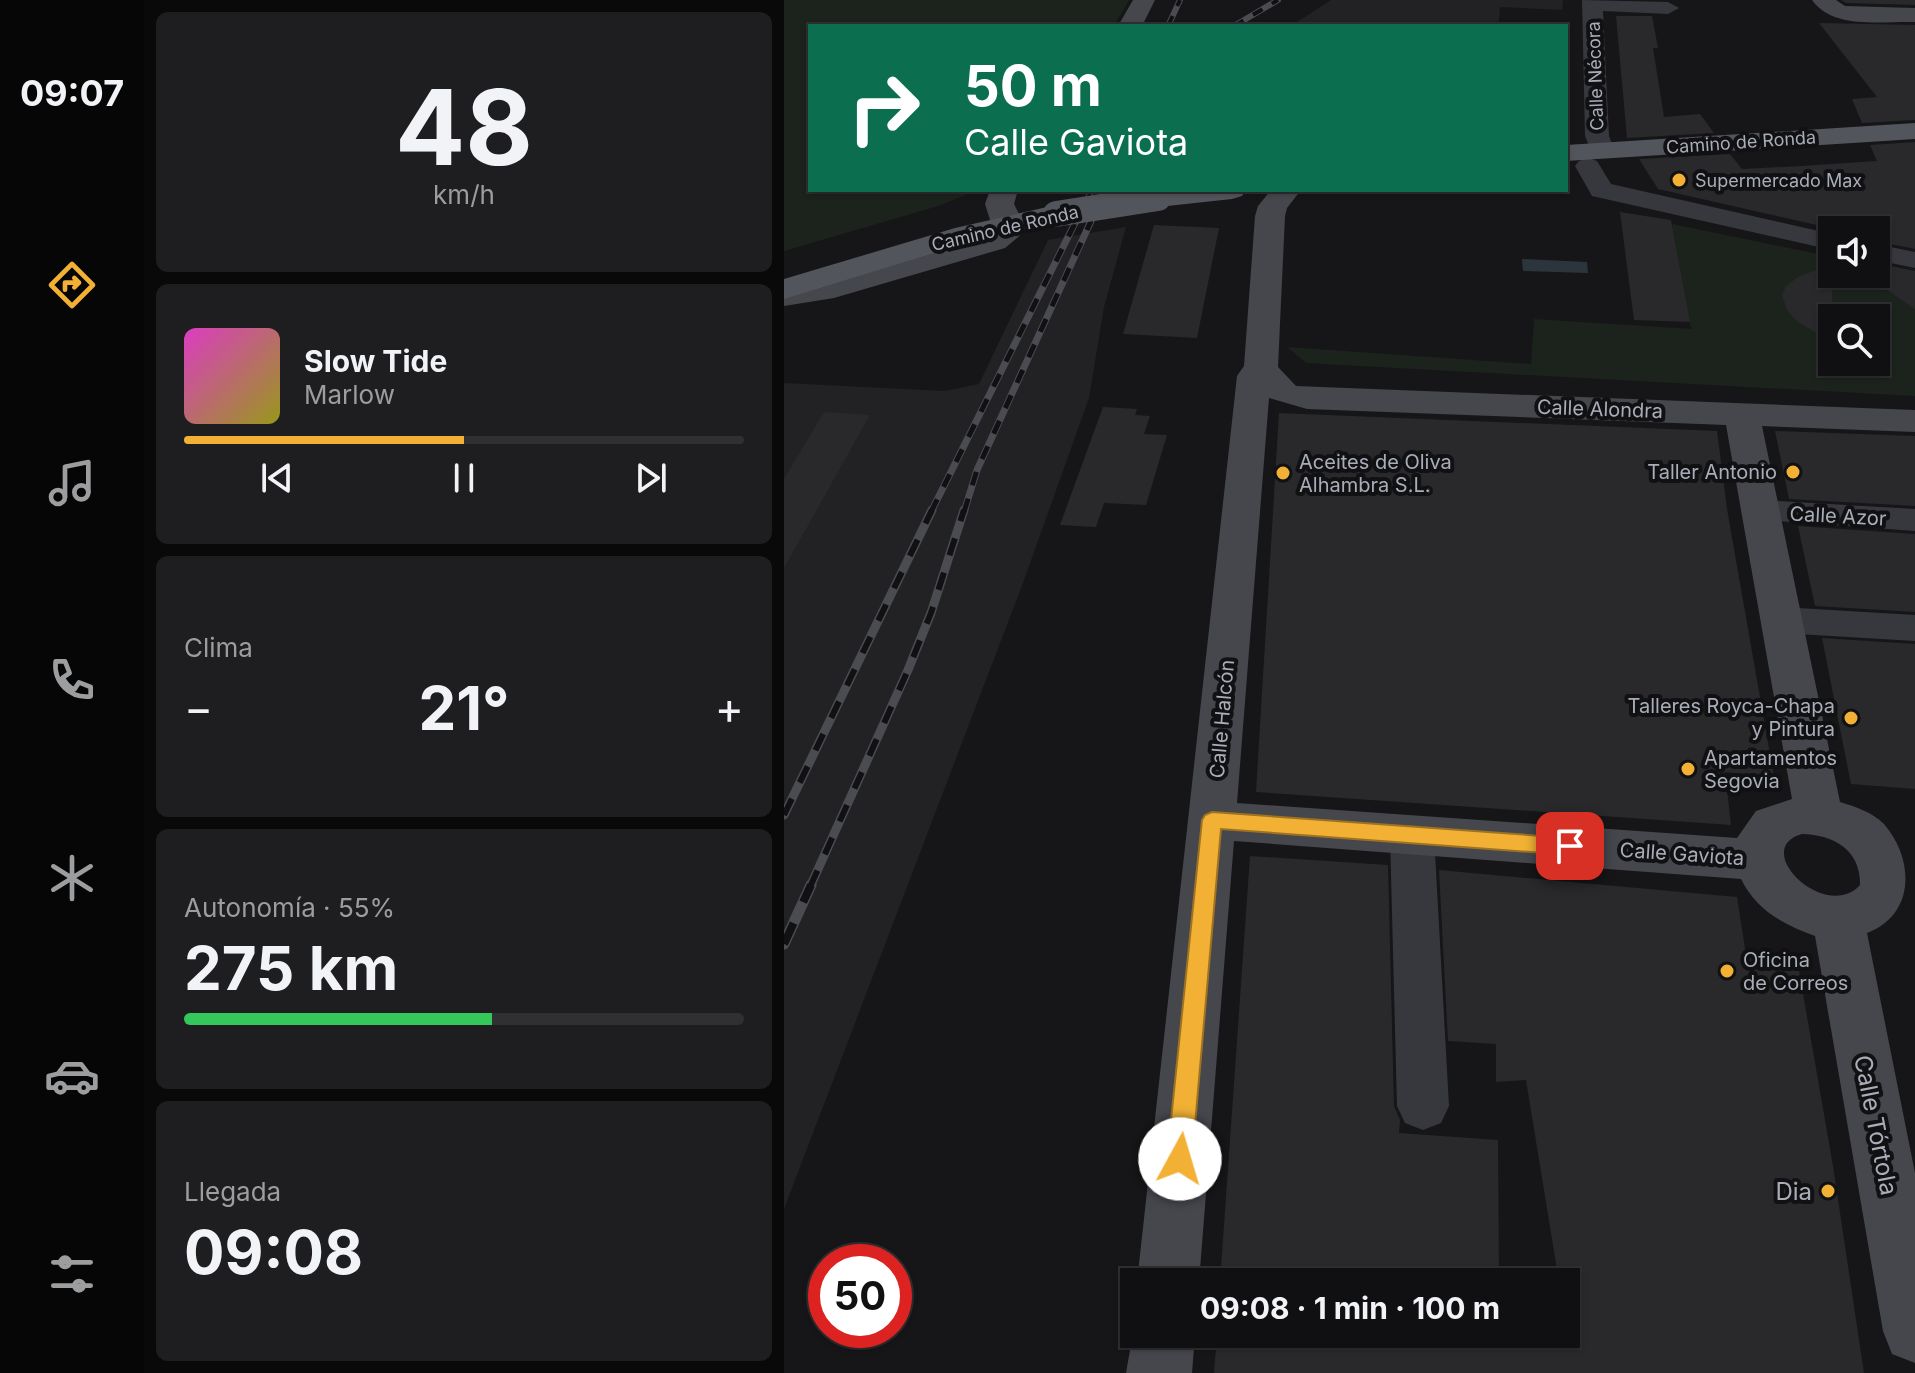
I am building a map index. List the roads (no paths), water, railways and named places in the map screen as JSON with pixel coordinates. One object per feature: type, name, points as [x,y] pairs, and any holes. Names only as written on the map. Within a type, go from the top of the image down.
[{"type":"main road","name":"Camino de Ronda","points":[[1580,159],[1915,131]]},
{"type":"main road","name":"Camino de Ronda","points":[[1580,159],[1915,146]]},
{"type":"main road","name":"Camino de Ronda","points":[[1053,207],[1102,192]]},
{"type":"main road","name":"Camino de Ronda","points":[[784,272],[1004,208],[1053,207],[1214,192]]},
{"type":"main road","name":"Camino de Ronda","points":[[784,289],[1004,208]]},
{"type":"street","points":[[1131,24],[1144,0]]},
{"type":"street","points":[[1592,2],[1668,8]]},
{"type":"street","name":"Calle Nécora","points":[[1580,159],[1597,136],[1592,2]]},
{"type":"street","points":[[1828,5],[1915,15]]},
{"type":"street","points":[[1580,159],[1601,190],[1818,239]]},
{"type":"street","name":"Calle Halcón","points":[[1169,1268],[1212,820],[1266,391],[1268,237],[1273,195]]},
{"type":"street","points":[[784,296],[823,291],[994,242],[1008,233],[1004,208]]},
{"type":"street","points":[[1890,255],[1915,260]]},
{"type":"street","name":"Calle Alondra","points":[[1266,391],[1307,398],[1915,421]]},
{"type":"street","points":[[1742,414],[1819,815]]},
{"type":"street","name":"Calle Azor","points":[[1761,511],[1915,520]]},
{"type":"street","points":[[1781,620],[1915,628]]},
{"type":"street","points":[[1802,815],[1819,815],[1837,820],[1862,834],[1880,854],[1901,870],[1887,884],[1882,898],[1856,916],[1838,918],[1801,910],[1772,888],[1760,860],[1764,834],[1774,825],[1802,815]]},
{"type":"street","name":"Calle Gaviota","points":[[1212,820],[1760,860]]},
{"type":"street","points":[[1412,835],[1423,1106]]},
{"type":"street","name":"Calle Tórtola","points":[[1838,918],[1904,1212],[1915,1331]]},
{"type":"street","points":[[1159,1373],[1162,1348]]},
{"type":"railway","points":[[1169,24],[1180,0]]},
{"type":"railway","points":[[1237,24],[1278,0]]},
{"type":"railway","points":[[1075,223],[1091,192]]},
{"type":"railway","points":[[1090,223],[1104,192]]},
{"type":"railway","points":[[964,512],[977,470],[1091,221]]},
{"type":"railway","points":[[931,512],[1075,223]]},
{"type":"railway","points":[[784,815],[932,510]]},
{"type":"railway","points":[[810,887],[908,670],[931,613],[964,510]]},
{"type":"railway","points":[[784,944],[811,885]]},
{"type":"place","name":"Supermercado Max","points":[[1679,180]]},
{"type":"place","name":"Taller Antonio","points":[[1793,472]]},
{"type":"place","name":"Aceites de Oliva Alhambra S.L.","points":[[1283,473]]},
{"type":"place","name":"Talleres Royca-Chapa y Pintura","points":[[1851,718]]},
{"type":"place","name":"Apartamentos Segovia","points":[[1688,769]]},
{"type":"place","name":"Oficina de Correos","points":[[1727,971]]},
{"type":"place","name":"Dia","points":[[1828,1191]]}]
